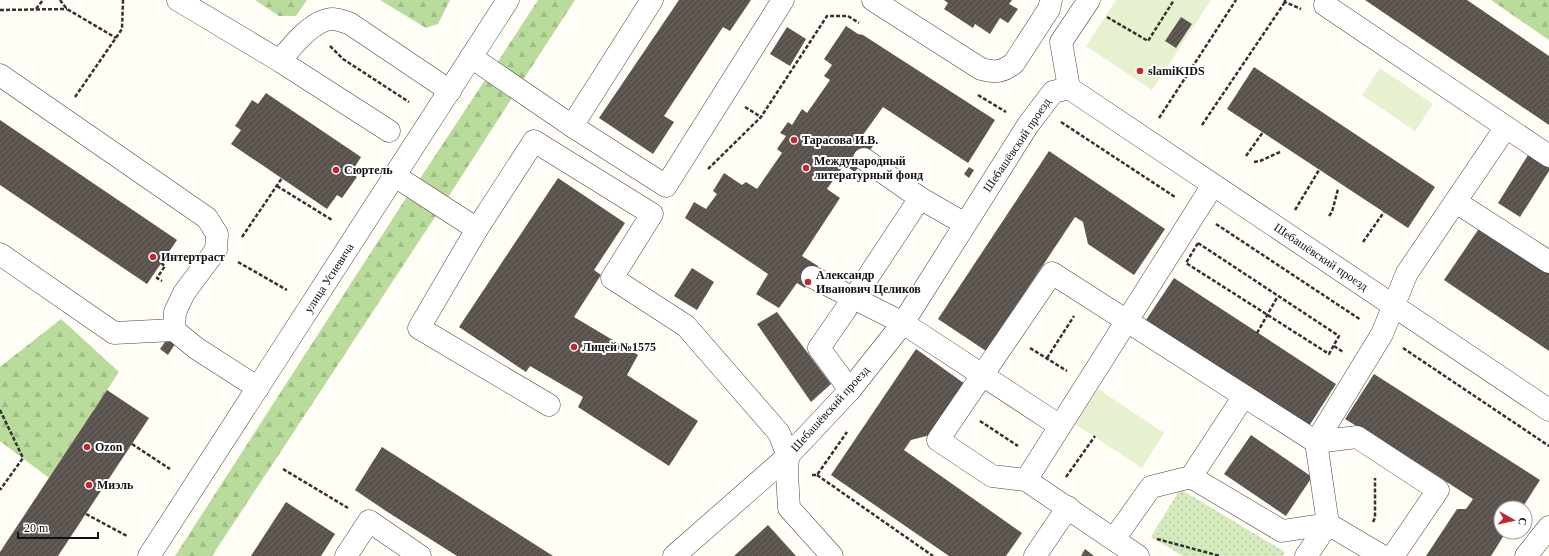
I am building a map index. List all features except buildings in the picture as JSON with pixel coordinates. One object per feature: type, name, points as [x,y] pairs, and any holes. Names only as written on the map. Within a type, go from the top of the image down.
[{"type":"street","points":[[178,0],[280,61],[389,131]]},
{"type":"street","name":"улица Усиевича","points":[[148,556],[508,0]]},
{"type":"street","points":[[572,126],[652,0]]},
{"type":"street","points":[[471,57],[572,126],[666,186],[782,0]]},
{"type":"street","points":[[872,0],[981,69],[991,72],[1007,69],[1014,63],[1048,9],[1051,0]]},
{"type":"street","points":[[1069,88],[1061,42],[1088,2]]},
{"type":"street","points":[[1325,5],[1549,156]]},
{"type":"street","points":[[280,61],[294,43],[312,27],[333,19],[349,23],[450,91]]},
{"type":"street","points":[[0,75],[207,218],[217,234],[216,250],[184,293],[175,312],[174,330]]},
{"type":"street","name":"Шебашёвский проезд","points":[[674,556],[788,456],[850,390],[903,323],[1028,125],[1053,92],[1069,88],[1549,410]]},
{"type":"street","points":[[1306,556],[1328,524],[1316,442],[1382,334],[1407,273],[1506,127]]},
{"type":"street","points":[[549,405],[419,328],[478,229],[534,140],[652,214],[612,278],[686,326],[779,433],[788,456],[789,508],[832,556]]},
{"type":"street","points":[[864,159],[920,198],[965,224]]},
{"type":"street","points":[[395,176],[478,229]]},
{"type":"street","points":[[1026,480],[1213,185]]},
{"type":"street","points":[[850,390],[819,348],[920,198]]},
{"type":"street","points":[[1456,202],[1549,262]]},
{"type":"street","points":[[0,254],[114,333],[174,330],[196,348],[258,388]]},
{"type":"street","points":[[1138,556],[1068,507],[1026,480],[992,476],[938,440],[1052,273],[1316,442],[1357,437],[1438,490],[1393,556]]},
{"type":"street","points":[[812,277],[850,304],[903,323],[1060,426]]},
{"type":"street","points":[[1191,478],[1244,396]]},
{"type":"street","points":[[1114,539],[1151,487],[1191,478],[1282,531],[1328,524],[1382,556]]},
{"type":"street","points":[[1034,556],[1068,507]]},
{"type":"street","points":[[346,556],[369,521],[420,556]]},
{"type":"street","points":[[1526,556],[1549,527]]},
{"type":"path","points":[[36,9],[43,0]]},
{"type":"path","points":[[60,0],[67,9],[116,38]]},
{"type":"path","points":[[62,117],[122,29],[123,0]]},
{"type":"path","points":[[1088,2],[1148,40],[1174,0]]},
{"type":"path","points":[[1145,139],[1236,0]]},
{"type":"path","points":[[1202,125],[1285,2]]},
{"type":"path","points":[[0,10],[67,9]]},
{"type":"path","points":[[686,155],[708,169],[761,117],[827,16]]},
{"type":"path","points":[[312,27],[343,59],[409,102]]},
{"type":"path","points":[[1246,156],[1263,132]]},
{"type":"path","points":[[1254,162],[1260,162],[1280,152]]},
{"type":"path","points":[[1302,197],[1319,170]]},
{"type":"path","points":[[242,238],[282,178]]},
{"type":"path","points":[[277,186],[332,220]]},
{"type":"path","points":[[1329,216],[1332,212],[1338,188]]},
{"type":"path","points":[[1364,242],[1384,212]]},
{"type":"path","points":[[1198,243],[1278,296],[1339,336],[1329,354],[1186,263],[1198,243]]},
{"type":"path","points":[[236,260],[287,290]]},
{"type":"path","points":[[160,272],[165,266],[161,263]]},
{"type":"path","points":[[1048,358],[1088,296]]},
{"type":"path","points":[[1257,333],[1278,296]]},
{"type":"path","points":[[1009,336],[1048,358],[1087,384]]},
{"type":"path","points":[[960,408],[1067,477],[1095,436]]},
{"type":"path","points":[[0,410],[23,458],[0,490]]},
{"type":"path","points":[[132,444],[170,469]]},
{"type":"path","points":[[1361,544],[1375,518],[1375,475],[1387,457]]},
{"type":"path","points":[[283,469],[369,521]]},
{"type":"path","points":[[817,475],[933,556]]},
{"type":"path","points":[[86,514],[127,536]]},
{"type":"path","points":[[1152,537],[1220,556]]},
{"type":"green space","points":[[255,0],[307,0],[296,16],[279,16]]},
{"type":"green space","points":[[380,0],[450,0],[438,24],[426,28]]},
{"type":"green space","points":[[538,0],[575,0],[523,80],[497,63]]},
{"type":"green space","name":"slamiKIDS","points":[[1116,0],[1211,0],[1152,90],[1086,46]]},
{"type":"green space","points":[[1491,0],[1549,0],[1549,40]]},
{"type":"green space","points":[[1380,68],[1433,104],[1415,131],[1362,95]]},
{"type":"green space","points":[[485,80],[512,98],[447,199],[419,180]]},
{"type":"green space","points":[[408,195],[437,214],[212,556],[175,556]]},
{"type":"green space","points":[[61,319],[119,372],[49,478],[0,441],[0,367]]},
{"type":"green space","points":[[1098,389],[1164,433],[1142,468],[1075,424]]},
{"type":"green space","points":[[1180,489],[1285,552],[1283,556],[1183,556],[1151,537]]},
{"type":"place","name":"slamiKIDS","points":[[1140,71]]},
{"type":"place","name":"Тарасова И.В.","points":[[794,140]]},
{"type":"place","name":"Международный литературный фонд","points":[[806,168]]},
{"type":"place","name":"Сюртель","points":[[336,170]]},
{"type":"place","name":"Интертраст","points":[[153,257]]},
{"type":"place","name":"Александр Иванович Целиков","points":[[808,282]]},
{"type":"place","name":"Лицей №1575","points":[[574,347]]},
{"type":"place","name":"Ozon","points":[[87,447]]},
{"type":"place","name":"Миэль","points":[[89,485]]}]
